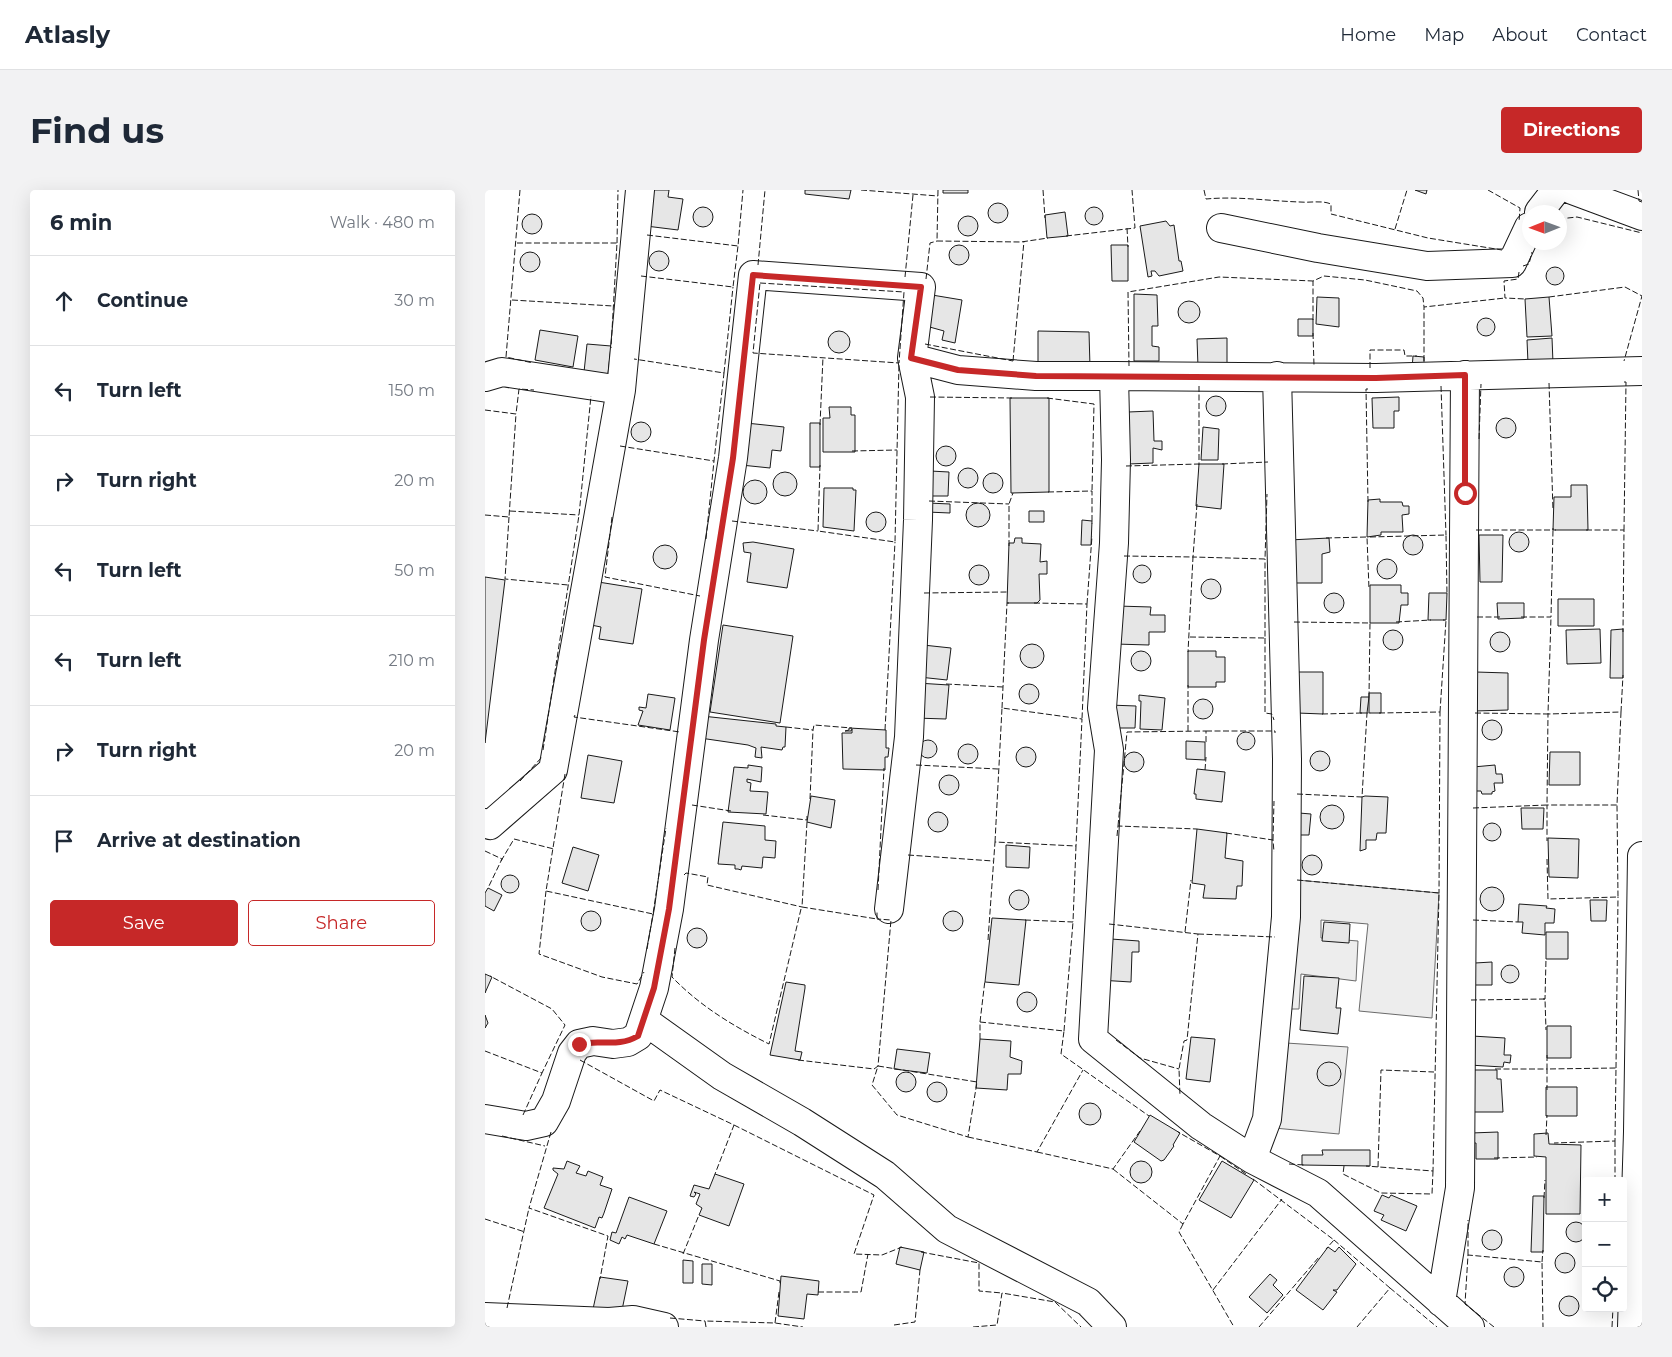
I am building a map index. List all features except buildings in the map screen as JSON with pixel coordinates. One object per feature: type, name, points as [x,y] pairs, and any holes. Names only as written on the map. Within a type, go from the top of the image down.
[{"type":"street","points":[[485,823],[490,825],[553,770],[621,390],[640,190]]},
{"type":"street","points":[[1544,205],[1556,190]]},
{"type":"street","points":[[1572,190],[1642,216]]},
{"type":"street","points":[[1221,228],[1317,248],[1427,266],[1512,263],[1522,242]]},
{"type":"street","points":[[485,1119],[526,1126],[544,1122],[556,1101],[572,1053],[579,1044],[593,1041],[613,1044],[627,1042],[638,1036],[645,1021],[654,988],[669,909],[704,640],[733,458],[753,275],[921,287],[911,358],[920,397],[918,520],[909,737],[889,909]]},
{"type":"street","points":[[911,358],[958,370],[1036,376],[1376,378],[1642,371]]},
{"type":"street","points":[[485,377],[502,372],[621,390]]},
{"type":"street","points":[[1441,1302],[1460,1188],[1465,375]]},
{"type":"street","points":[[1114,376],[1116,460],[1114,543],[1102,708],[1109,750],[1093,1039],[1201,1126],[1252,1159],[1318,1193],[1470,1327]]},
{"type":"street","points":[[1252,1159],[1267,1119],[1286,917],[1287,759],[1277,376]]},
{"type":"street","points":[[1632,1327],[1638,1132],[1642,856]]},
{"type":"street","points":[[645,1021],[722,1076],[802,1122],[885,1175],[947,1229],[1088,1302],[1112,1327]]},
{"type":"street","points":[[485,1317],[609,1322],[633,1320],[664,1327]]},
{"type":"shaded area","points":[[1297,880],[1439,893],[1432,1018],[1359,1011],[1368,924],[1321,920],[1321,938],[1358,941],[1356,981],[1301,974],[1299,1009],[1289,1009],[1286,1043],[1348,1047],[1339,1134],[1274,1128]]},
{"type":"fence","points":[[520,190],[506,357],[533,363]]},
{"type":"fence","points":[[617,243],[618,190]]},
{"type":"fence","points":[[647,235],[738,246],[743,190]]},
{"type":"fence","points":[[758,265],[765,190]]},
{"type":"fence","points":[[861,190],[938,196]]},
{"type":"fence","points":[[938,190],[937,241],[1021,242],[1048,238]]},
{"type":"fence","points":[[1043,190],[1045,218]]},
{"type":"fence","points":[[1066,236],[1135,228],[1132,190]]},
{"type":"fence","points":[[1204,190],[1206,199],[1241,198],[1327,203],[1331,204],[1331,214],[1428,238],[1502,250]]},
{"type":"fence","points":[[1395,229],[1407,190]]},
{"type":"fence","points":[[1488,190],[1520,208],[1519,222]]},
{"type":"fence","points":[[1638,190],[1639,201],[1642,202]]},
{"type":"fence","points":[[905,277],[913,195]]},
{"type":"fence","points":[[1567,218],[1577,217],[1642,233]]},
{"type":"fence","points":[[1127,228],[1128,247]]},
{"type":"fence","points":[[926,279],[930,243],[937,241]]},
{"type":"fence","points":[[1013,361],[1024,241]]},
{"type":"fence","points":[[517,243],[617,243],[611,348]]},
{"type":"fence","points":[[641,276],[733,287],[738,246]]},
{"type":"fence","points":[[1523,266],[1529,264],[1532,252]]},
{"type":"fence","points":[[1519,272],[1518,279],[1504,281],[1505,298],[1525,299]]},
{"type":"fence","points":[[1313,320],[1313,281],[1324,276],[1365,280],[1417,291],[1423,298],[1424,307]]},
{"type":"fence","points":[[1129,366],[1128,292],[1219,277],[1313,281]]},
{"type":"fence","points":[[760,283],[904,292],[899,363],[753,353],[760,283]]},
{"type":"fence","points":[[724,373],[733,287]]},
{"type":"fence","points":[[1549,297],[1625,287],[1642,296],[1624,361]]},
{"type":"fence","points":[[1424,361],[1424,307],[1505,298]]},
{"type":"fence","points":[[512,300],[613,306]]},
{"type":"fence","points":[[1313,333],[1314,365]]},
{"type":"fence","points":[[925,344],[1013,361]]},
{"type":"fence","points":[[1370,368],[1370,350],[1404,350],[1405,356],[1417,356]]},
{"type":"fence","points":[[820,425],[823,357]]},
{"type":"fence","points":[[620,446],[714,461],[724,373],[634,359]]},
{"type":"fence","points":[[820,465],[818,531],[895,542],[899,363]]},
{"type":"fence","points":[[1624,382],[1626,382],[1624,530]]},
{"type":"fence","points":[[1549,383],[1553,510]]},
{"type":"fence","points":[[1479,439],[1481,384]]},
{"type":"fence","points":[[1199,386],[1199,464]]},
{"type":"fence","points":[[1441,386],[1446,535]]},
{"type":"fence","points":[[485,410],[516,414],[519,389],[534,390]]},
{"type":"fence","points":[[1368,389],[1366,389],[1368,502]]},
{"type":"fence","points":[[543,750],[579,515],[591,396]]},
{"type":"fence","points":[[930,397],[1012,398]]},
{"type":"fence","points":[[1047,398],[1094,404],[1092,491]]},
{"type":"fence","points":[[485,515],[509,517],[516,414]]},
{"type":"fence","points":[[852,451],[897,450]]},
{"type":"fence","points":[[706,539],[714,461]]},
{"type":"fence","points":[[1222,464],[1268,462]]},
{"type":"fence","points":[[1126,466],[1199,464],[1198,467]]},
{"type":"fence","points":[[1048,492],[1092,491],[1092,524]]},
{"type":"fence","points":[[1009,546],[1009,504],[1013,493]]},
{"type":"fence","points":[[1197,504],[1193,557],[1265,559],[1267,494]]},
{"type":"fence","points":[[929,501],[1009,504]]},
{"type":"fence","points":[[510,511],[579,515]]},
{"type":"fence","points":[[509,517],[505,579],[568,585]]},
{"type":"fence","points":[[612,517],[605,577],[700,596]]},
{"type":"fence","points":[[732,521],[818,531]]},
{"type":"fence","points":[[1476,530],[1553,530],[1553,528]]},
{"type":"fence","points":[[1521,617],[1551,617],[1553,530],[1556,530]]},
{"type":"fence","points":[[1586,530],[1624,530],[1623,632]]},
{"type":"fence","points":[[1370,537],[1446,535],[1447,595]]},
{"type":"fence","points":[[1087,604],[1092,536]]},
{"type":"fence","points":[[1326,538],[1367,537],[1369,589]]},
{"type":"fence","points":[[885,730],[895,542]]},
{"type":"fence","points":[[1124,556],[1193,557],[1188,652]]},
{"type":"fence","points":[[1190,637],[1265,638],[1265,559]]},
{"type":"fence","points":[[924,593],[1007,592]]},
{"type":"fence","points":[[1002,708],[1007,603],[1009,603]]},
{"type":"fence","points":[[1034,603],[1087,604],[1082,719]]},
{"type":"fence","points":[[1477,617],[1501,617]]},
{"type":"fence","points":[[1475,713],[1548,714],[1551,617]]},
{"type":"fence","points":[[1396,622],[1431,620]]},
{"type":"fence","points":[[1440,712],[1446,620],[1443,620]]},
{"type":"fence","points":[[1294,622],[1370,623],[1369,697]]},
{"type":"fence","points":[[1265,638],[1265,713],[1272,714],[1274,720]]},
{"type":"fence","points":[[1621,712],[1623,675]]},
{"type":"fence","points":[[946,684],[1003,687]]},
{"type":"fence","points":[[1188,685],[1188,731]]},
{"type":"fence","points":[[995,842],[1002,708],[1082,719],[1076,846]]},
{"type":"fence","points":[[1379,713],[1440,712],[1439,893]]},
{"type":"fence","points":[[1473,808],[1547,805],[1548,714],[1621,712],[1617,805],[1547,805],[1547,841]]},
{"type":"fence","points":[[1322,714],[1362,713]]},
{"type":"fence","points":[[1297,794],[1362,797],[1367,713],[1371,713]]},
{"type":"fence","points":[[575,715],[574,717],[680,732]]},
{"type":"fence","points":[[786,727],[813,730],[814,725],[852,728]]},
{"type":"fence","points":[[810,799],[813,730]]},
{"type":"fence","points":[[1206,731],[1275,731],[1275,733]]},
{"type":"fence","points":[[1118,826],[1127,732],[1206,731],[1206,744]]},
{"type":"fence","points":[[520,781],[542,757]]},
{"type":"fence","points":[[1205,770],[1206,757]]},
{"type":"fence","points":[[916,765],[998,769]]},
{"type":"fence","points":[[878,890],[884,768]]},
{"type":"fence","points":[[565,774],[546,891],[653,914],[666,828]]},
{"type":"fence","points":[[1273,840],[1274,801]]},
{"type":"fence","points":[[692,805],[731,811]]},
{"type":"fence","points":[[1547,859],[1548,899],[1618,897],[1617,805]]},
{"type":"fence","points":[[763,815],[807,820],[807,816]]},
{"type":"fence","points":[[807,822],[802,907],[877,919],[877,912]]},
{"type":"fence","points":[[1117,836],[1118,826],[1197,829]]},
{"type":"fence","points":[[1226,833],[1273,840],[1274,852]]},
{"type":"fence","points":[[501,861],[514,839],[554,849]]},
{"type":"fence","points":[[988,940],[995,842],[1076,846],[1073,922],[1025,920]]},
{"type":"fence","points":[[485,851],[502,859],[488,888]]},
{"type":"fence","points":[[908,855],[993,861]]},
{"type":"fence","points":[[684,875],[686,873],[708,877],[707,885],[802,907]]},
{"type":"fence","points":[[1185,932],[1191,880]]},
{"type":"fence","points":[[1297,880],[1439,893],[1433,1171],[1366,1166]]},
{"type":"fence","points":[[546,891],[539,954],[602,977],[637,984],[644,972]]},
{"type":"fence","points":[[1616,1068],[1618,897]]},
{"type":"fence","points":[[675,948],[672,977],[718,1015],[769,1044],[801,909]]},
{"type":"fence","points":[[647,949],[653,914]]},
{"type":"fence","points":[[798,1060],[874,1069],[878,1066],[891,920],[877,919]]},
{"type":"fence","points":[[1473,920],[1518,922]]},
{"type":"fence","points":[[1064,1031],[1073,922]]},
{"type":"fence","points":[[1109,924],[1198,934],[1187,1040],[1184,1041],[1179,1069],[1180,1096]]},
{"type":"fence","points":[[1198,934],[1275,937]]},
{"type":"fence","points":[[1543,999],[1545,999],[1546,959]]},
{"type":"fence","points":[[485,1051],[542,1073],[565,1025],[552,1009],[490,976]]},
{"type":"fence","points":[[980,1022],[985,980]]},
{"type":"fence","points":[[1471,1000],[1545,999],[1546,1030]]},
{"type":"fence","points":[[980,1039],[980,1022],[1064,1031],[1061,1054],[1149,1116]]},
{"type":"fence","points":[[1116,1040],[1140,1058],[1179,1069]]},
{"type":"fence","points":[[1547,1055],[1547,1069],[1616,1068],[1615,1141],[1554,1143]]},
{"type":"fence","points":[[580,1060],[654,1101],[660,1090],[734,1125],[715,1174]]},
{"type":"fence","points":[[878,1066],[977,1082],[968,1137],[897,1115],[872,1085],[878,1066]]},
{"type":"fence","points":[[1495,1069],[1547,1069],[1547,1090]]},
{"type":"fence","points":[[968,1137],[1037,1152],[1083,1070]]},
{"type":"fence","points":[[1378,1167],[1381,1070],[1434,1072]]},
{"type":"fence","points":[[523,1115],[542,1073]]},
{"type":"fence","points":[[1546,1135],[1547,1115]]},
{"type":"fence","points":[[734,1125],[874,1195],[854,1254],[882,1255],[902,1247]]},
{"type":"fence","points":[[1037,1152],[1113,1169],[1140,1131]]},
{"type":"fence","points":[[551,1132],[529,1208],[608,1236],[600,1279]]},
{"type":"fence","points":[[1113,1169],[1183,1224],[1220,1156],[1178,1132]]},
{"type":"fence","points":[[502,1136],[545,1146]]},
{"type":"fence","points":[[1615,1141],[1615,1177]]},
{"type":"fence","points":[[1220,1156],[1246,1174]]},
{"type":"fence","points":[[1494,1158],[1537,1157]]},
{"type":"fence","points":[[1289,1164],[1304,1165]]},
{"type":"fence","points":[[1344,1166],[1343,1174],[1381,1193],[1432,1194],[1433,1171]]},
{"type":"fence","points":[[1253,1179],[1334,1240],[1326,1249]]},
{"type":"fence","points":[[1544,1198],[1545,1180]]},
{"type":"fence","points":[[1213,1290],[1282,1199]]},
{"type":"fence","points":[[507,1308],[529,1208]]},
{"type":"fence","points":[[683,1254],[699,1215]]},
{"type":"fence","points":[[485,1219],[525,1232]]},
{"type":"fence","points":[[1468,1220],[1468,1255]]},
{"type":"fence","points":[[1183,1224],[1179,1232],[1234,1327]]},
{"type":"fence","points":[[1334,1240],[1390,1288],[1357,1327]]},
{"type":"fence","points":[[654,1244],[780,1281],[780,1285]]},
{"type":"fence","points":[[1542,1262],[1543,1250]]},
{"type":"fence","points":[[921,1252],[979,1263],[979,1291],[1002,1293]]},
{"type":"fence","points":[[818,1292],[861,1292],[868,1254]]},
{"type":"fence","points":[[1494,1327],[1465,1304],[1468,1255],[1542,1262],[1543,1327]]},
{"type":"fence","points":[[1259,1327],[1319,1257]]},
{"type":"fence","points":[[894,1325],[915,1322],[920,1270]]},
{"type":"fence","points":[[1390,1288],[1437,1327]]},
{"type":"fence","points":[[775,1323],[779,1292]]},
{"type":"fence","points":[[973,1327],[997,1325],[1002,1293],[1055,1302],[1081,1327]]},
{"type":"fence","points":[[1612,1327],[1613,1312]]},
{"type":"fence","points":[[670,1318],[705,1321]]},
{"type":"fence","points":[[706,1327],[705,1321],[775,1323],[803,1327]]},
{"type":"route","points":[[579,1044],[593,1041],[613,1044],[627,1042],[638,1036],[645,1021],[654,988],[669,909],[704,640],[733,458],[753,275],[921,287],[911,358],[958,370],[1036,376],[1376,378],[1465,375],[1465,493]]}]
